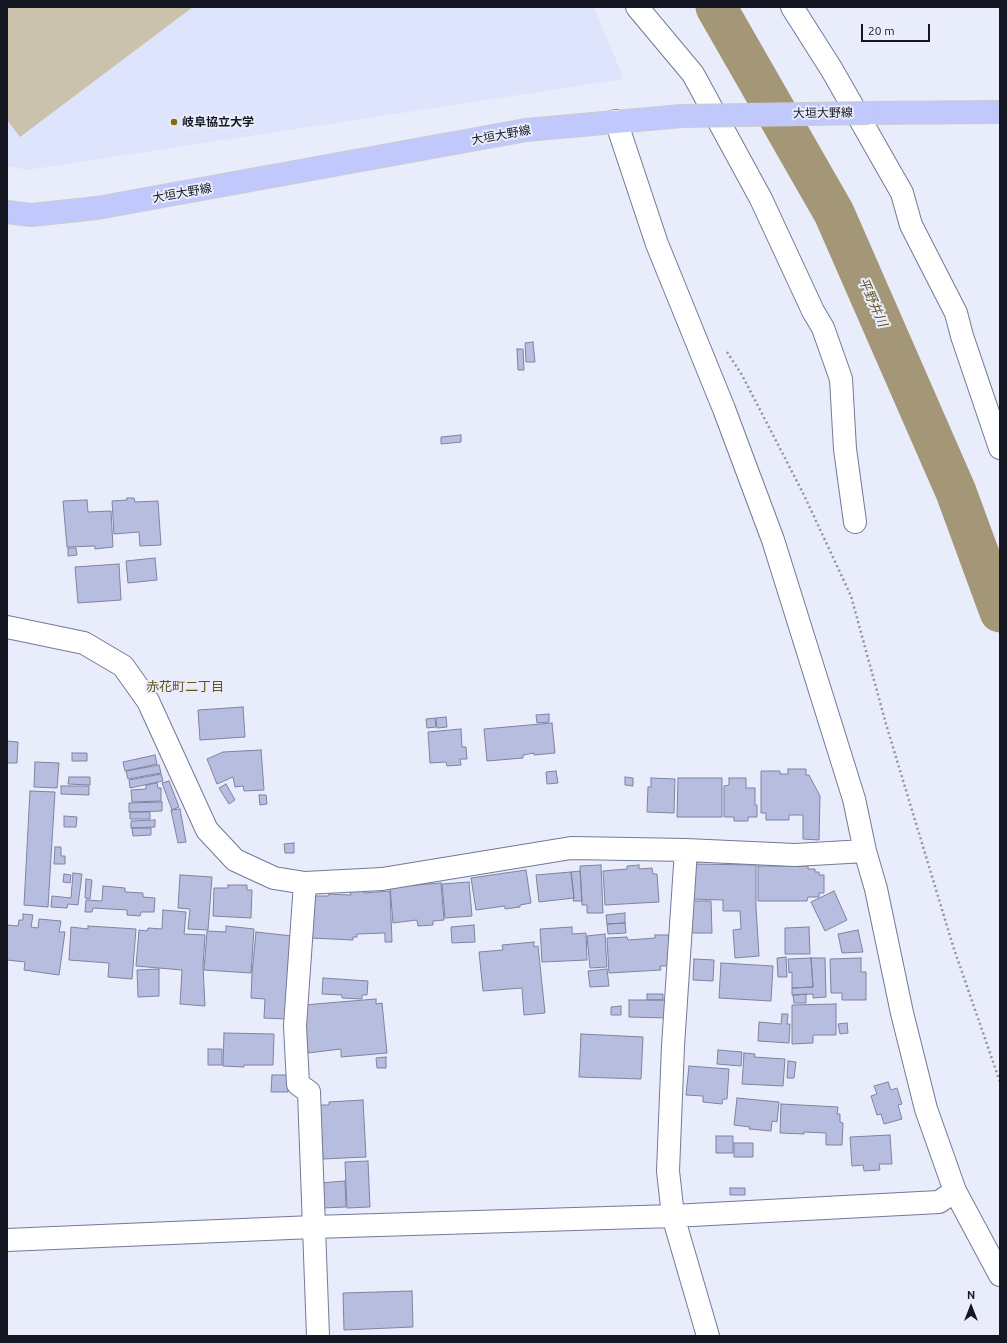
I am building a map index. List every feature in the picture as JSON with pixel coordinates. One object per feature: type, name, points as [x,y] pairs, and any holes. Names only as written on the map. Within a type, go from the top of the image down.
[{"type":"main road","name":"大垣大野線","points":[[7,212],[31,215],[97,208],[526,130],[682,116],[1000,112]]},
{"type":"street","points":[[637,7],[693,74],[761,199],[812,311],[823,328],[840,379],[845,449],[856,522]]},
{"type":"street","points":[[792,7],[832,70],[902,193],[911,225],[956,312],[962,336],[1000,448]]},
{"type":"street","points":[[616,121],[657,244],[724,409],[773,540],[854,799],[865,852],[876,889],[902,1013],[926,1109],[955,1191],[1000,1275]]},
{"type":"street","points":[[7,626],[84,643],[123,666],[148,701],[207,830],[235,860],[274,878],[305,883],[382,879],[571,848],[795,854],[865,852]]},
{"type":"street","points":[[686,850],[673,1046],[668,1171],[673,1216],[708,1336]]},
{"type":"street","points":[[305,883],[295,1026],[298,1084],[309,1092],[318,1336]]},
{"type":"street","points":[[7,1240],[313,1227],[673,1216],[939,1202],[955,1191]]},
{"type":"path","points":[[725,349],[742,375],[804,495],[851,596],[886,724],[953,946],[1000,1082]]},
{"type":"shaded area","name":"岐阜協立大学","points":[[7,7],[594,7],[624,79],[27,170],[7,166]]},
{"type":"shaded area","points":[[7,7],[193,7],[20,137],[7,120]]},
{"type":"building","points":[[533,342],[535,362],[526,362],[525,343]]},
{"type":"building","points":[[517,349],[523,349],[524,370],[518,370]]},
{"type":"building","points":[[461,435],[461,442],[441,444],[441,437]]},
{"type":"building","points":[[127,498],[134,498],[135,502],[158,501],[161,545],[140,546],[139,532],[114,534],[112,501],[127,500]]},
{"type":"building","points":[[87,500],[88,512],[111,511],[113,547],[95,549],[95,546],[67,547],[63,501]]},
{"type":"building","points":[[68,548],[76,548],[77,555],[68,556]]},
{"type":"building","points":[[155,558],[157,580],[128,583],[126,561]]},
{"type":"building","points":[[119,564],[121,600],[78,603],[75,567]]},
{"type":"building","points":[[243,707],[245,737],[200,740],[198,710]]},
{"type":"building","points":[[549,714],[549,722],[537,723],[536,715]]},
{"type":"building","points":[[446,717],[447,727],[437,728],[436,718]]},
{"type":"building","points":[[435,718],[436,727],[427,728],[426,719]]},
{"type":"building","points":[[552,723],[555,753],[534,755],[534,753],[523,755],[523,758],[487,761],[484,729]]},
{"type":"building","points":[[461,729],[462,747],[466,747],[467,759],[460,759],[461,765],[447,766],[446,762],[430,763],[428,732]]},
{"type":"building","points":[[7,741],[18,742],[17,763],[7,763]]},
{"type":"building","points":[[261,750],[264,790],[244,791],[243,786],[235,787],[233,777],[217,784],[207,759],[223,752]]},
{"type":"building","points":[[72,753],[87,753],[87,761],[72,761]]},
{"type":"building","points":[[155,755],[157,764],[125,771],[123,762]]},
{"type":"building","points":[[35,762],[59,763],[57,788],[34,787]]},
{"type":"building","points":[[159,765],[161,773],[128,779],[126,771]]},
{"type":"building","points":[[788,769],[806,769],[806,775],[809,775],[820,796],[819,840],[803,839],[803,815],[789,815],[789,820],[766,820],[766,813],[761,813],[761,771],[780,771],[780,774],[788,774]]},
{"type":"building","points":[[556,771],[558,783],[547,784],[546,772]]},
{"type":"building","points":[[161,774],[163,781],[130,788],[129,780]]},
{"type":"building","points":[[69,777],[90,777],[90,785],[68,784]]},
{"type":"building","points":[[625,777],[633,778],[633,786],[625,785]]},
{"type":"building","points":[[651,778],[675,779],[674,813],[647,812],[648,787],[651,787]]},
{"type":"building","points":[[678,778],[722,778],[722,817],[677,817]]},
{"type":"building","points":[[729,778],[746,778],[746,788],[755,788],[757,817],[748,817],[748,821],[734,821],[734,817],[724,817],[724,786],[729,785]]},
{"type":"building","points":[[169,781],[179,807],[172,810],[162,783]]},
{"type":"building","points":[[157,783],[158,788],[161,788],[161,801],[132,802],[131,790],[146,789],[146,785]]},
{"type":"building","points":[[226,784],[235,800],[229,804],[219,788]]},
{"type":"building","points":[[61,786],[89,786],[89,795],[61,794]]},
{"type":"building","points":[[30,791],[55,792],[48,907],[24,905]]},
{"type":"building","points":[[259,795],[266,795],[267,804],[260,805]]},
{"type":"building","points":[[162,802],[162,811],[129,812],[129,803]]},
{"type":"building","points":[[180,809],[186,842],[178,843],[171,810]]},
{"type":"building","points":[[130,812],[150,812],[150,819],[130,819]]},
{"type":"building","points":[[64,816],[77,817],[76,827],[64,827]]},
{"type":"building","points":[[155,820],[155,827],[131,828],[131,821]]},
{"type":"building","points":[[132,828],[151,828],[151,835],[133,836]]},
{"type":"building","points":[[294,843],[294,853],[285,853],[284,844]]},
{"type":"building","points":[[55,847],[61,847],[61,856],[65,856],[65,864],[54,864]]},
{"type":"building","points":[[692,864],[756,865],[756,907],[759,956],[735,958],[733,930],[741,929],[740,911],[723,911],[723,900],[691,899]]},
{"type":"building","points":[[601,865],[603,913],[587,913],[587,905],[582,905],[580,866]]},
{"type":"building","points":[[639,865],[639,869],[652,868],[653,874],[657,874],[659,902],[605,905],[603,871],[627,869],[627,866]]},
{"type":"building","points":[[758,866],[808,866],[808,869],[815,869],[815,872],[819,872],[819,875],[824,875],[824,893],[819,893],[819,897],[808,897],[807,901],[758,901]]},
{"type":"building","points":[[526,870],[531,903],[520,905],[520,907],[505,909],[505,906],[476,910],[471,878]]},
{"type":"building","points":[[580,871],[582,901],[573,901],[574,898],[571,872]]},
{"type":"building","points":[[571,872],[574,898],[539,902],[536,875]]},
{"type":"building","points":[[73,873],[82,874],[78,905],[68,904],[67,908],[51,907],[52,896],[71,898]]},
{"type":"building","points":[[64,874],[71,875],[70,883],[63,882]]},
{"type":"building","points":[[180,875],[212,877],[208,930],[188,929],[190,909],[178,908]]},
{"type":"building","points":[[86,879],[92,880],[90,899],[85,898]]},
{"type":"building","points":[[469,882],[472,916],[445,918],[442,884]]},
{"type":"building","points":[[441,883],[444,920],[433,921],[433,925],[418,926],[417,920],[393,923],[390,887]]},
{"type":"building","points":[[228,885],[247,885],[247,890],[252,890],[251,918],[213,916],[214,888],[228,888]]},
{"type":"building","points":[[103,886],[125,888],[125,892],[143,893],[143,897],[155,898],[154,912],[141,912],[140,916],[127,915],[127,910],[93,908],[92,912],[85,912],[86,900],[102,901]]},
{"type":"building","points":[[350,891],[364,891],[364,893],[390,891],[392,942],[385,942],[385,933],[357,934],[357,937],[353,937],[353,940],[310,938],[312,896],[328,896],[329,894],[351,895]]},
{"type":"building","points":[[834,891],[847,920],[825,931],[811,902]]},
{"type":"building","points":[[691,901],[711,901],[712,933],[691,933]]},
{"type":"building","points":[[163,910],[186,912],[184,934],[205,935],[203,966],[205,1006],[180,1004],[182,970],[136,966],[139,930],[147,931],[148,928],[162,929]]},
{"type":"building","points":[[625,913],[625,923],[607,924],[606,915]]},
{"type":"building","points":[[23,914],[33,915],[31,927],[38,928],[39,919],[61,921],[59,932],[65,932],[59,975],[24,970],[25,962],[7,960],[7,925],[18,926],[19,920],[23,920]]},
{"type":"building","points":[[625,923],[626,933],[608,934],[607,924]]},
{"type":"building","points":[[474,925],[475,942],[452,943],[451,927]]},
{"type":"building","points":[[88,926],[136,929],[132,979],[108,977],[109,963],[69,960],[71,927],[88,929]]},
{"type":"building","points":[[226,926],[254,929],[251,973],[204,970],[207,931],[226,932]]},
{"type":"building","points":[[572,927],[572,934],[586,933],[587,960],[542,962],[540,929]]},
{"type":"building","points":[[809,927],[810,954],[785,954],[785,928]]},
{"type":"building","points":[[858,930],[863,952],[842,953],[838,934]]},
{"type":"building","points":[[256,932],[292,936],[287,1019],[264,1018],[265,999],[251,998]]},
{"type":"building","points":[[605,934],[607,967],[590,968],[587,936]]},
{"type":"building","points":[[655,935],[669,935],[668,966],[660,966],[661,970],[609,973],[607,938],[627,937],[628,940],[655,938]]},
{"type":"building","points":[[534,942],[534,947],[538,946],[545,1013],[524,1015],[522,988],[483,991],[479,952],[503,950],[502,945]]},
{"type":"building","points":[[786,957],[787,977],[778,977],[777,958]]},
{"type":"building","points":[[811,958],[813,987],[792,988],[792,972],[789,973],[788,959]]},
{"type":"building","points":[[811,958],[825,958],[826,997],[813,998],[813,994],[792,995],[792,988],[813,987]]},
{"type":"building","points":[[861,958],[861,972],[866,972],[866,1000],[842,1000],[842,993],[831,993],[830,959]]},
{"type":"building","points":[[694,959],[714,960],[713,981],[693,980]]},
{"type":"building","points":[[721,963],[773,966],[771,1001],[719,998]]},
{"type":"building","points":[[159,969],[159,996],[138,997],[137,970]]},
{"type":"building","points":[[607,969],[609,986],[590,987],[588,971]]},
{"type":"building","points":[[323,978],[368,981],[367,995],[362,995],[362,999],[342,998],[342,995],[322,994]]},
{"type":"building","points":[[647,994],[663,994],[663,1000],[647,1000]]},
{"type":"building","points":[[806,994],[806,1003],[794,1003],[793,995]]},
{"type":"building","points":[[376,999],[376,1004],[382,1003],[387,1053],[341,1057],[341,1049],[308,1053],[304,1005]]},
{"type":"building","points":[[629,1000],[666,1000],[666,1018],[629,1017]]},
{"type":"building","points":[[836,1004],[836,1035],[813,1035],[813,1043],[792,1044],[792,1005]]},
{"type":"building","points":[[621,1006],[621,1015],[611,1015],[611,1007]]},
{"type":"building","points":[[782,1014],[788,1014],[787,1024],[790,1024],[789,1043],[758,1041],[759,1022],[781,1024]]},
{"type":"building","points":[[847,1023],[848,1033],[840,1034],[838,1024]]},
{"type":"building","points":[[224,1033],[274,1034],[273,1065],[244,1065],[244,1067],[223,1066]]},
{"type":"building","points":[[581,1034],[643,1037],[641,1079],[579,1077]]},
{"type":"building","points":[[208,1049],[222,1049],[222,1065],[208,1065]]},
{"type":"building","points":[[718,1050],[742,1052],[741,1066],[717,1064]]},
{"type":"building","points":[[744,1053],[755,1054],[754,1057],[785,1059],[783,1086],[742,1084]]},
{"type":"building","points":[[386,1057],[386,1068],[377,1068],[376,1058]]},
{"type":"building","points":[[788,1061],[796,1062],[794,1078],[787,1078]]},
{"type":"building","points":[[689,1066],[729,1069],[727,1099],[723,1099],[722,1104],[703,1102],[703,1096],[686,1095]]},
{"type":"building","points":[[272,1075],[288,1075],[288,1092],[271,1092]]},
{"type":"building","points":[[888,1082],[891,1090],[897,1088],[902,1104],[898,1105],[902,1119],[884,1124],[881,1114],[877,1115],[871,1096],[877,1094],[874,1086]]},
{"type":"building","points":[[737,1098],[779,1102],[777,1122],[772,1121],[771,1131],[749,1129],[750,1127],[734,1125]]},
{"type":"building","points":[[363,1100],[366,1157],[323,1159],[320,1105],[329,1105],[329,1102]]},
{"type":"building","points":[[781,1104],[838,1107],[837,1114],[840,1114],[840,1122],[843,1123],[842,1145],[826,1145],[826,1133],[780,1133]]},
{"type":"building","points":[[890,1135],[892,1164],[879,1164],[880,1170],[864,1171],[863,1165],[852,1166],[850,1137]]},
{"type":"building","points":[[716,1136],[733,1136],[733,1153],[716,1153]]},
{"type":"building","points":[[734,1143],[753,1143],[753,1157],[734,1157]]},
{"type":"building","points":[[368,1161],[370,1207],[347,1208],[345,1162]]},
{"type":"building","points":[[345,1181],[346,1207],[322,1208],[320,1183]]},
{"type":"building","points":[[730,1188],[745,1188],[745,1195],[730,1195]]},
{"type":"building","points":[[412,1291],[413,1327],[344,1330],[343,1293]]},
{"type":"waterway","name":"平野井川","points":[[716,7],[834,213],[956,492],[1000,612]]},
{"type":"place","name":"岐阜協立大学","points":[[174,122]]},
{"type":"district","name":"赤花町二丁目","points":[[185,687]]}]
